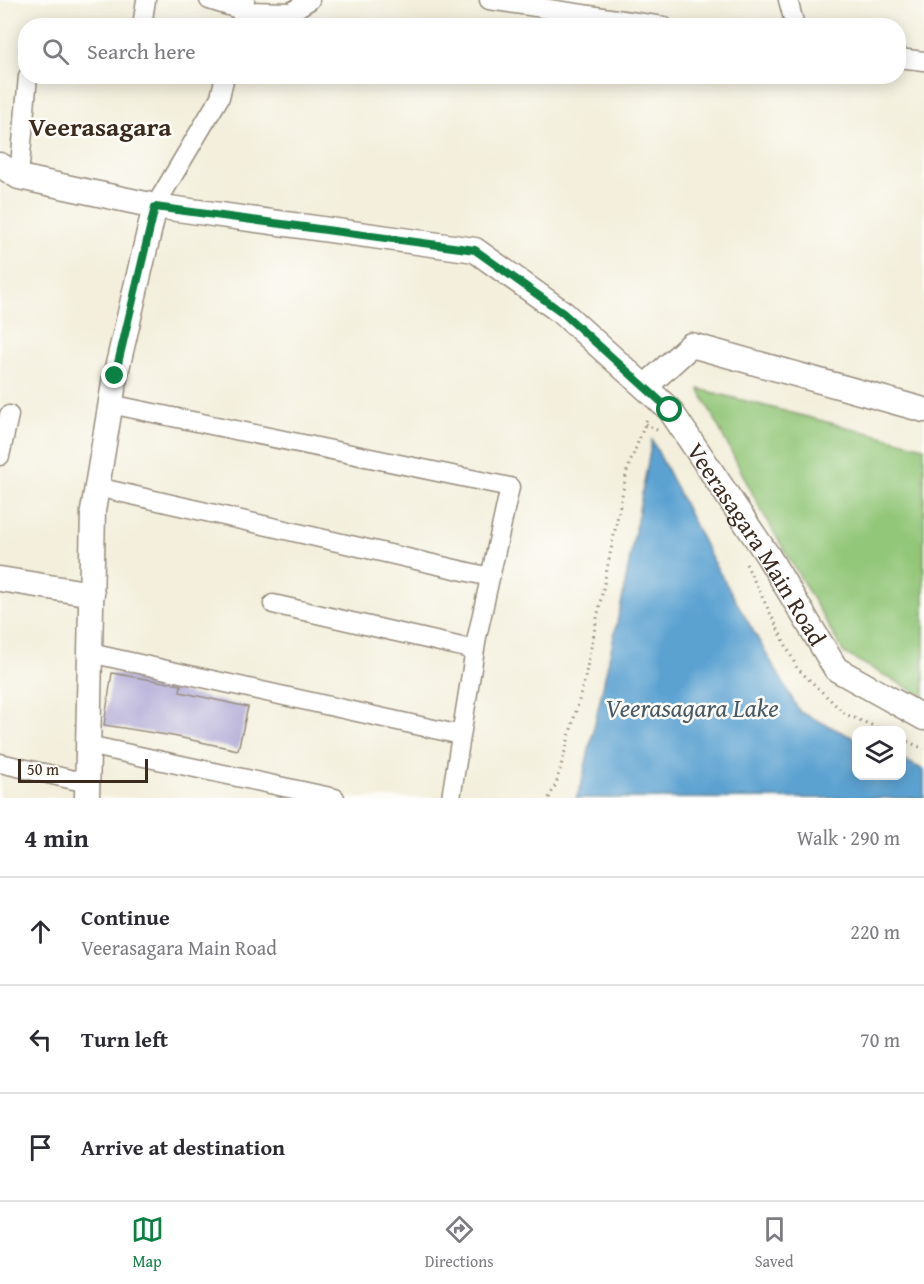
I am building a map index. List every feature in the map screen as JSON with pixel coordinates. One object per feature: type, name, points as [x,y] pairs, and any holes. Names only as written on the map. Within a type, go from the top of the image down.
[{"type":"street","points":[[143,18],[146,0]]},
{"type":"street","points":[[210,0],[243,12],[291,12],[310,0]]},
{"type":"street","points":[[489,0],[609,18]]},
{"type":"street","points":[[788,0],[793,18]]},
{"type":"street","points":[[906,58],[924,61]]},
{"type":"street","points":[[10,171],[26,84]]},
{"type":"street","points":[[0,763],[87,790],[93,511],[115,376],[155,207],[220,97],[223,84]]},
{"type":"street","name":"Veerasagara Main Road","points":[[10,171],[155,207],[475,250],[563,313],[670,410],[768,556],[836,669],[924,718]]},
{"type":"street","points":[[648,390],[691,345],[924,410]]},
{"type":"street","points":[[110,404],[510,488],[475,650],[451,798]]},
{"type":"street","points":[[0,456],[9,415]]},
{"type":"street","points":[[97,487],[490,577]]},
{"type":"street","points":[[0,579],[92,594]]},
{"type":"street","points":[[273,604],[475,650]]},
{"type":"street","points":[[90,653],[461,735]]},
{"type":"street","points":[[88,745],[335,798]]},
{"type":"path","points":[[549,798],[556,784],[584,682],[627,471],[645,424],[648,390]]},
{"type":"path","points":[[645,424],[663,434]]},
{"type":"path","points":[[742,555],[797,668],[845,714],[874,726]]},
{"type":"path","points":[[906,741],[924,749]]},
{"type":"green space","points":[[699,389],[924,447],[924,697],[844,653],[761,510]]},
{"type":"water","name":"Veerasagara Lake","points":[[652,440],[713,561],[800,712],[852,737],[852,780],[906,780],[906,761],[924,770],[924,798],[576,798],[581,786],[623,595]]},
{"type":"building","points":[[112,673],[181,685],[180,692],[248,707],[238,750],[173,736],[104,725]]},
{"type":"district","name":"Veerasagara","points":[[100,126]]},
{"type":"route","points":[[115,376],[155,207],[475,250],[563,313],[670,410]]}]
